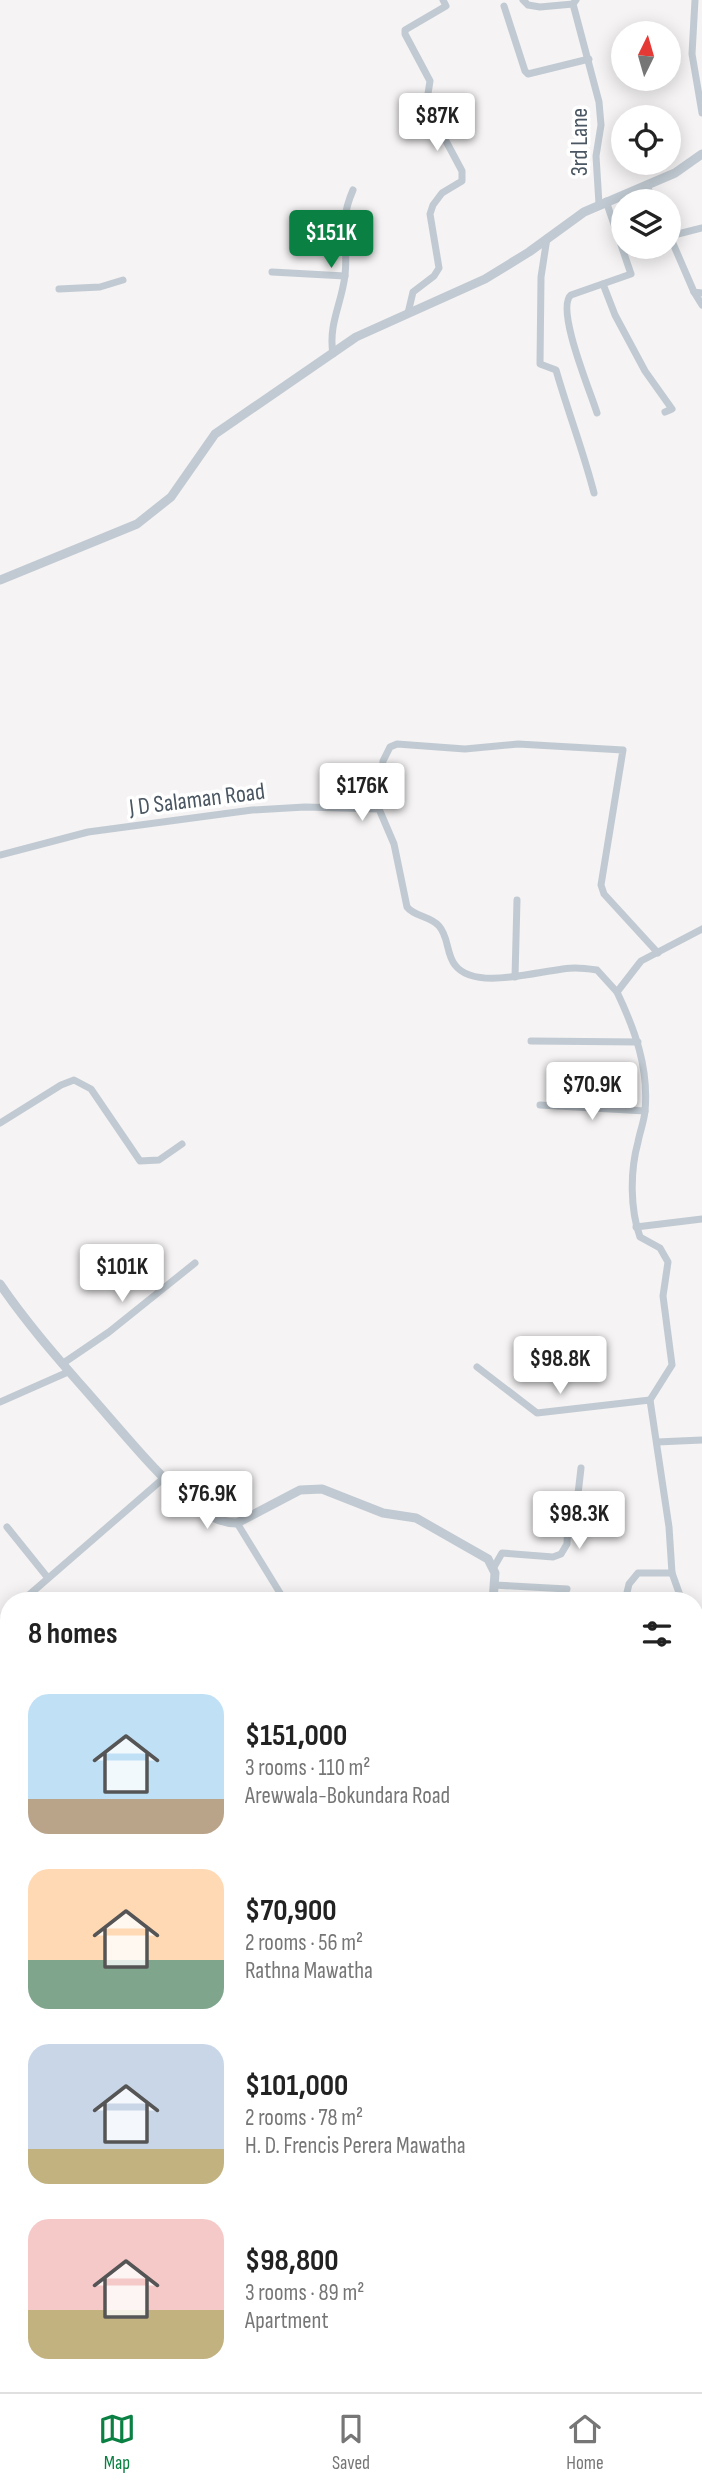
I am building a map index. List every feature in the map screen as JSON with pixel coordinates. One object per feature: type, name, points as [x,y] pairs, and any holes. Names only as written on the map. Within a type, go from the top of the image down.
[{"type":"street","points":[[408,313],[414,292],[439,268],[430,214],[433,205],[442,193],[463,181],[462,171],[431,113],[427,100],[430,81],[405,33],[405,30],[446,6],[443,0]]},
{"type":"street","points":[[523,0],[528,5],[540,7],[575,2]]},
{"type":"street","points":[[695,0],[692,54],[702,113]]},
{"type":"street","name":"3rd Lane","points":[[575,2],[601,125],[596,156],[603,202],[632,270],[628,276],[603,284]]},
{"type":"street","points":[[504,6],[528,74],[589,59]]},
{"type":"street","points":[[0,580],[125,530],[150,516],[179,486],[215,434],[369,330],[504,269],[603,202],[675,173],[702,154]]},
{"type":"street","points":[[333,354],[331,328],[345,276],[342,225],[353,190]]},
{"type":"street","points":[[681,232],[702,228]]},
{"type":"street","points":[[547,238],[541,276],[540,364],[556,370],[573,428],[579,436],[594,493]]},
{"type":"street","points":[[678,259],[698,292],[702,305]]},
{"type":"street","points":[[272,272],[345,276]]},
{"type":"street","points":[[59,289],[100,287],[123,280]]},
{"type":"street","points":[[597,413],[573,344],[566,305],[571,295],[603,284],[615,315],[645,371],[672,409],[666,412]]},
{"type":"street","points":[[658,953],[604,894],[601,885],[623,750],[517,744],[465,749],[397,744],[390,747],[383,761],[379,810],[394,844],[409,911],[436,923],[444,932],[455,965],[468,974],[515,977],[574,968],[597,970],[617,992],[638,1042],[645,1111],[633,1170],[636,1227],[640,1237],[660,1248],[668,1262],[663,1296],[672,1365],[650,1400],[669,1527],[671,1573],[678,1592]]},
{"type":"street","name":"J D Salaman Road","points":[[0,855],[88,832],[252,810],[305,807],[379,810]]},
{"type":"street","points":[[515,977],[517,901]]},
{"type":"street","points":[[617,992],[641,961],[702,929]]},
{"type":"street","points":[[531,1041],[638,1042]]},
{"type":"street","points":[[0,1123],[61,1085],[74,1080],[91,1089],[140,1161],[159,1160],[182,1144]]},
{"type":"street","points":[[540,1105],[645,1111]]},
{"type":"street","points":[[636,1227],[702,1219]]},
{"type":"street","points":[[0,1402],[65,1368],[195,1263]]},
{"type":"street","points":[[0,1284],[65,1368],[165,1477],[209,1515],[220,1521],[237,1523],[300,1490],[322,1489],[383,1513],[416,1518],[488,1559],[494,1567]]},
{"type":"street","points":[[477,1367],[537,1413],[650,1400]]},
{"type":"street","points":[[657,1442],[702,1440]]},
{"type":"street","points":[[494,1592],[494,1567],[502,1553],[553,1557],[561,1554],[567,1544],[568,1517],[578,1494],[581,1468]]},
{"type":"street","points":[[32,1592],[165,1477]]},
{"type":"street","points":[[237,1523],[279,1592]]},
{"type":"street","points":[[7,1527],[48,1578]]},
{"type":"street","points":[[627,1592],[629,1584],[638,1573],[671,1573]]},
{"type":"street","points":[[495,1585],[567,1590]]}]
